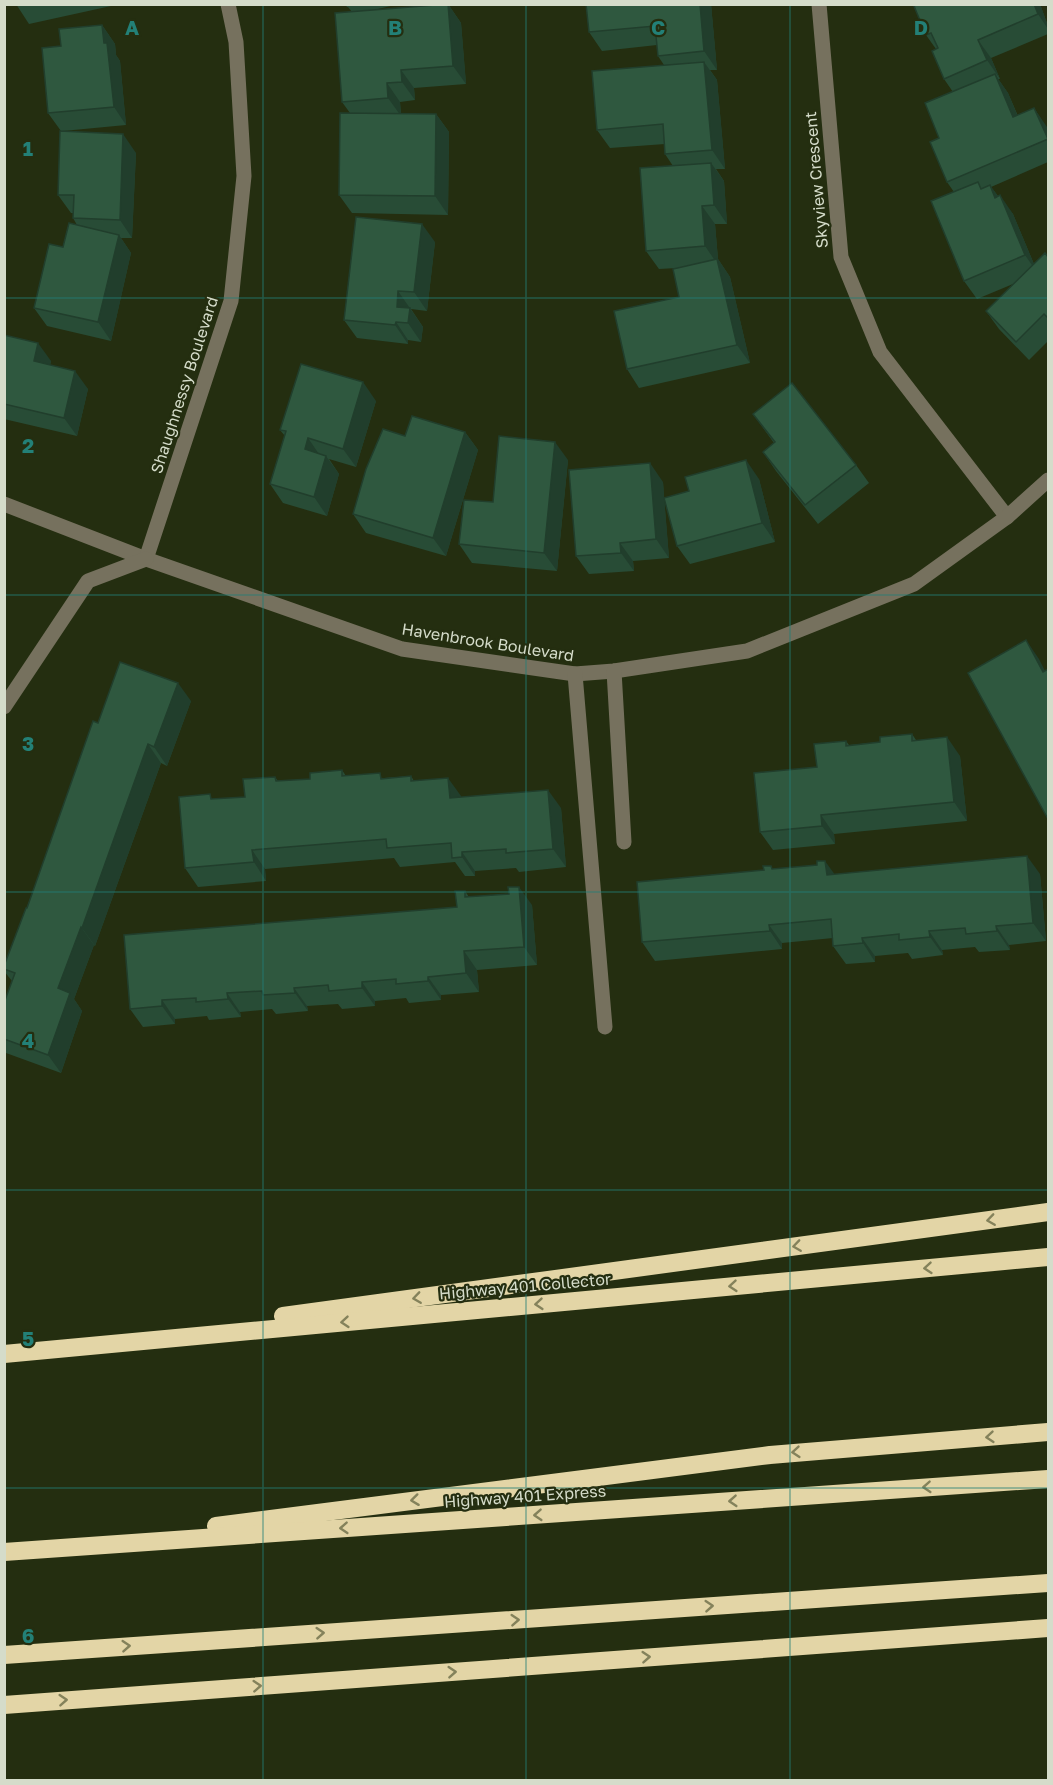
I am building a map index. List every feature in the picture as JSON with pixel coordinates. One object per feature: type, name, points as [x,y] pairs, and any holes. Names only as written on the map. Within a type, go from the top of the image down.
[{"type":"highway","points":[[8,1354],[1048,1212]]},
{"type":"highway","name":"Highway 401 Collector","points":[[8,1354],[1048,1257]]},
{"type":"highway","points":[[24,1551],[770,1455],[1048,1432]]},
{"type":"highway","name":"Highway 401 Express","points":[[4,1552],[1048,1479]]},
{"type":"highway","points":[[4,1654],[1048,1583]]},
{"type":"highway","points":[[4,1704],[1048,1628]]},
{"type":"street","name":"Shaughnessy Boulevard","points":[[146,559],[231,301],[244,176],[236,42],[228,4]]},
{"type":"street","name":"Skyview Crescent","points":[[819,4],[841,257],[880,352],[1007,517]]},
{"type":"street","name":"Havenbrook Boulevard","points":[[4,504],[146,559],[402,649],[575,674],[614,671],[747,651],[914,584],[1007,517],[1048,480]]},
{"type":"street","points":[[4,707],[87,581],[146,559]]},
{"type":"street","points":[[614,671],[624,842]]},
{"type":"street","points":[[575,674],[604,1027]]},
{"type":"building","points":[[448,4],[453,66],[401,70],[402,82],[387,83],[388,98],[342,102],[335,13]]},
{"type":"building","points":[[586,4],[700,4],[704,51],[658,56],[655,26],[589,32]]},
{"type":"building","points":[[918,4],[1034,4],[1038,14],[978,40],[987,60],[944,79],[932,51],[938,48],[931,33],[926,35],[914,6]]},
{"type":"building","points":[[102,25],[104,43],[107,43],[114,107],[48,113],[42,48],[61,46],[59,29]]},
{"type":"building","points":[[704,62],[712,150],[665,154],[663,124],[597,130],[592,71]]},
{"type":"building","points":[[995,74],[1013,117],[1034,108],[1048,139],[947,182],[930,142],[939,138],[925,103]]},
{"type":"building","points":[[340,113],[436,114],[435,196],[339,195]]},
{"type":"building","points":[[60,131],[123,134],[120,220],[73,218],[74,195],[58,195]]},
{"type":"building","points":[[711,163],[714,205],[702,206],[705,246],[646,251],[640,168]]},
{"type":"building","points":[[978,182],[981,189],[990,185],[995,198],[1000,195],[1025,255],[964,281],[931,201]]},
{"type":"building","points":[[356,217],[422,224],[414,292],[398,291],[397,307],[410,308],[408,323],[396,322],[395,325],[344,320]]},
{"type":"building","points":[[69,223],[119,235],[98,322],[34,308],[49,244],[63,247]]},
{"type":"building","points":[[1045,253],[1048,257],[1048,318],[1044,314],[1016,342],[986,311]]},
{"type":"building","points":[[717,259],[737,345],[627,369],[614,311],[679,297],[673,269]]},
{"type":"building","points":[[4,335],[38,343],[34,361],[75,371],[64,418],[4,404]]},
{"type":"building","points":[[301,364],[363,382],[343,449],[308,438],[305,449],[326,456],[314,497],[270,484],[286,431],[280,430]]},
{"type":"building","points":[[792,383],[856,465],[805,505],[763,452],[775,442],[753,414]]},
{"type":"building","points":[[412,416],[465,432],[433,538],[353,514],[366,469],[383,429],[405,436]]},
{"type":"building","points":[[499,436],[555,442],[544,553],[459,544],[464,500],[493,502]]},
{"type":"building","points":[[746,460],[762,523],[677,546],[664,498],[689,491],[685,477]]},
{"type":"building","points":[[650,463],[656,539],[620,543],[621,553],[576,556],[569,470]]},
{"type":"building","points":[[1026,640],[1043,672],[1048,669],[1048,819],[968,673]]},
{"type":"building","points":[[120,662],[178,683],[154,747],[148,744],[58,988],[70,993],[48,1055],[4,1039],[4,1003],[15,973],[4,969],[4,966],[27,908],[93,721],[98,723]]},
{"type":"building","points":[[912,734],[912,741],[947,737],[954,802],[821,815],[822,826],[760,832],[754,773],[817,767],[814,744],[846,741],[846,746],[880,742],[880,737]]},
{"type":"building","points":[[342,770],[342,776],[380,773],[381,779],[411,776],[411,781],[448,778],[450,798],[548,790],[553,849],[506,853],[506,849],[462,852],[462,857],[452,858],[451,843],[387,848],[386,839],[252,850],[254,862],[185,868],[179,797],[210,794],[211,799],[245,797],[243,779],[275,777],[276,781],[310,779],[310,773]]},
{"type":"building","points":[[1027,856],[1033,923],[996,926],[997,931],[966,934],[965,928],[929,931],[930,937],[899,940],[899,934],[862,938],[863,943],[833,946],[831,919],[769,925],[770,931],[642,942],[637,882],[764,870],[763,866],[771,866],[772,869],[817,865],[817,861],[825,861],[827,875]]},
{"type":"building","points":[[508,887],[519,887],[524,947],[464,951],[466,973],[428,977],[428,981],[396,984],[396,979],[362,982],[362,988],[329,991],[328,985],[294,988],[295,993],[263,995],[262,991],[227,993],[228,999],[196,1002],[196,998],[162,1000],[162,1006],[130,1009],[124,935],[457,907],[455,891],[465,891],[465,897],[509,894]]}]
